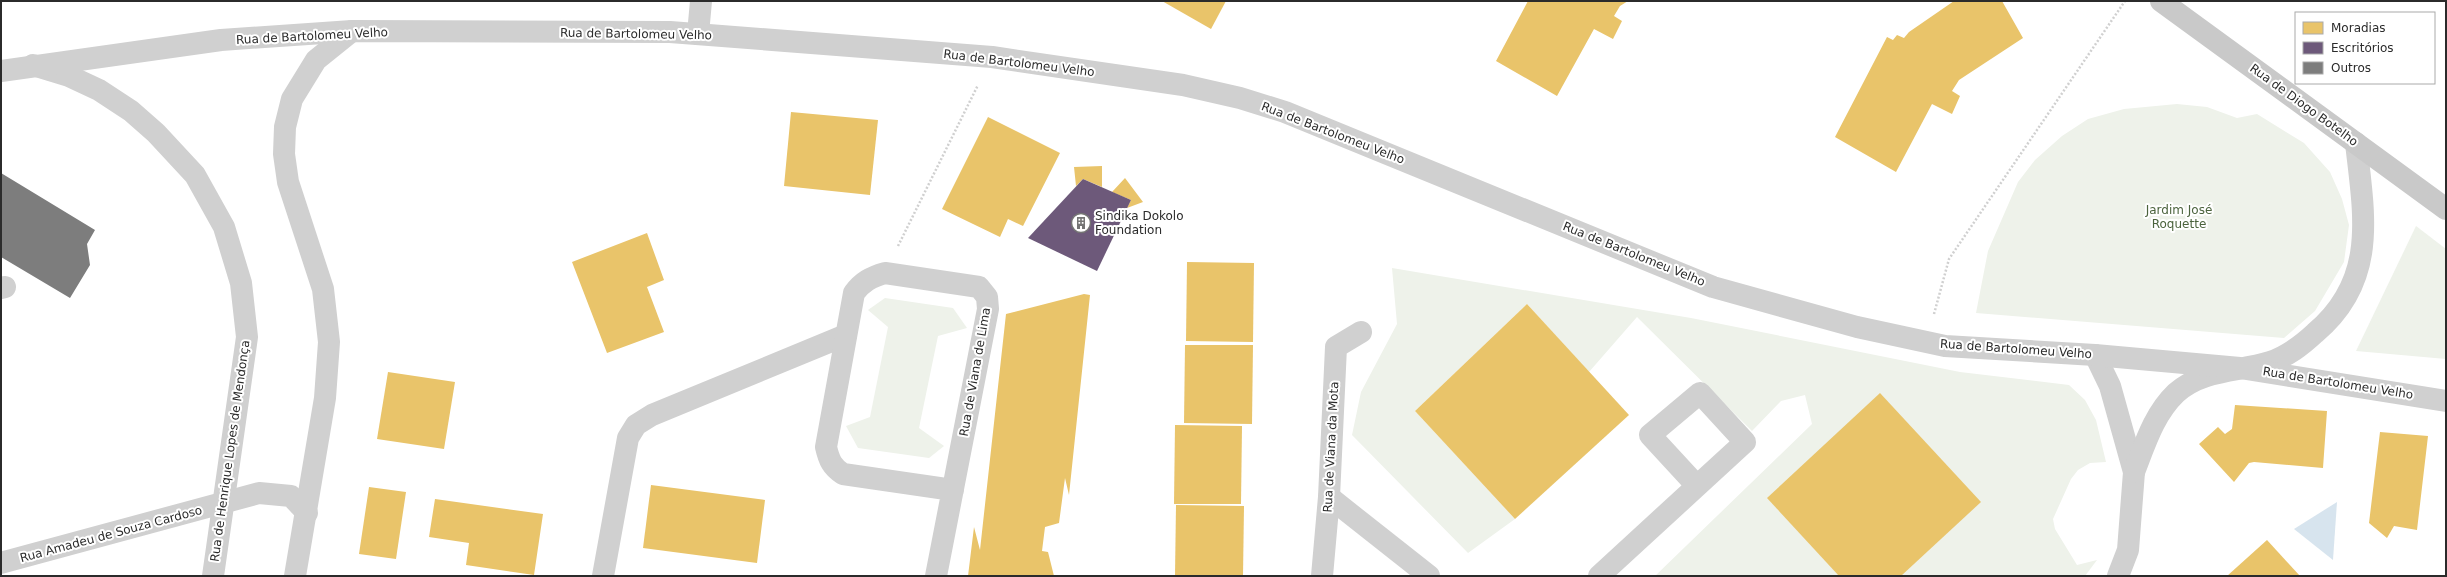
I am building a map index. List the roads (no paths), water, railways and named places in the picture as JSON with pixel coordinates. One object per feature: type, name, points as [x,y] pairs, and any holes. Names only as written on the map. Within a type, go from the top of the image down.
[{"type":"main road","name":"Rua de Diogo Botelho","points":[[2161,1],[2446,209]]},
{"type":"street","points":[[698,34],[701,1]]},
{"type":"street","points":[[295,576],[307,514],[325,398],[329,342],[323,289],[288,182],[284,154],[285,127],[292,99],[316,60],[352,31]]},
{"type":"street","name":"Rua de Bartolomeu Velho","points":[[1,71],[33,65],[220,40],[352,31],[670,32],[992,57],[1183,85],[1248,100],[1286,112],[1713,287],[1857,327],[1945,346],[2095,355],[2240,368],[2446,401]]},
{"type":"street","name":"Rua de Henrique Lopes de Mendonça","points":[[33,65],[69,76],[99,90],[131,111],[156,133],[195,175],[224,227],[241,283],[247,337],[213,576]]},
{"type":"street","points":[[2118,576],[2128,550],[2134,472],[2156,417],[2176,393],[2194,381],[2217,372],[2269,362],[2292,353],[2323,327],[2340,307],[2354,283],[2363,246],[2365,223],[2356,143]]},
{"type":"street","name":"Rua de Viana de Lima","points":[[846,334],[854,293],[861,284],[885,273],[979,287],[987,297],[988,309],[936,576]]},
{"type":"street","name":"Rua de Viana da Mota","points":[[1322,576],[1329,497],[1336,347],[1361,332]]},
{"type":"street","points":[[846,334],[826,447],[834,468],[843,474],[953,490]]},
{"type":"street","points":[[603,576],[628,438],[636,425],[652,415],[846,334]]},
{"type":"street","points":[[2095,355],[2110,386],[2134,472]]},
{"type":"street","points":[[1599,576],[1696,486]]},
{"type":"street","name":"Rua Amadeu de Souza Cardoso","points":[[1,563],[224,504],[260,493],[291,496],[307,514]]},
{"type":"street","points":[[1329,497],[1429,576]]},
{"type":"place","name":"Sindika Dokolo Foundation","points":[[1081,223]]},
{"type":"park label","name":"Jardim José Roquette","points":[[2179,217]]}]
